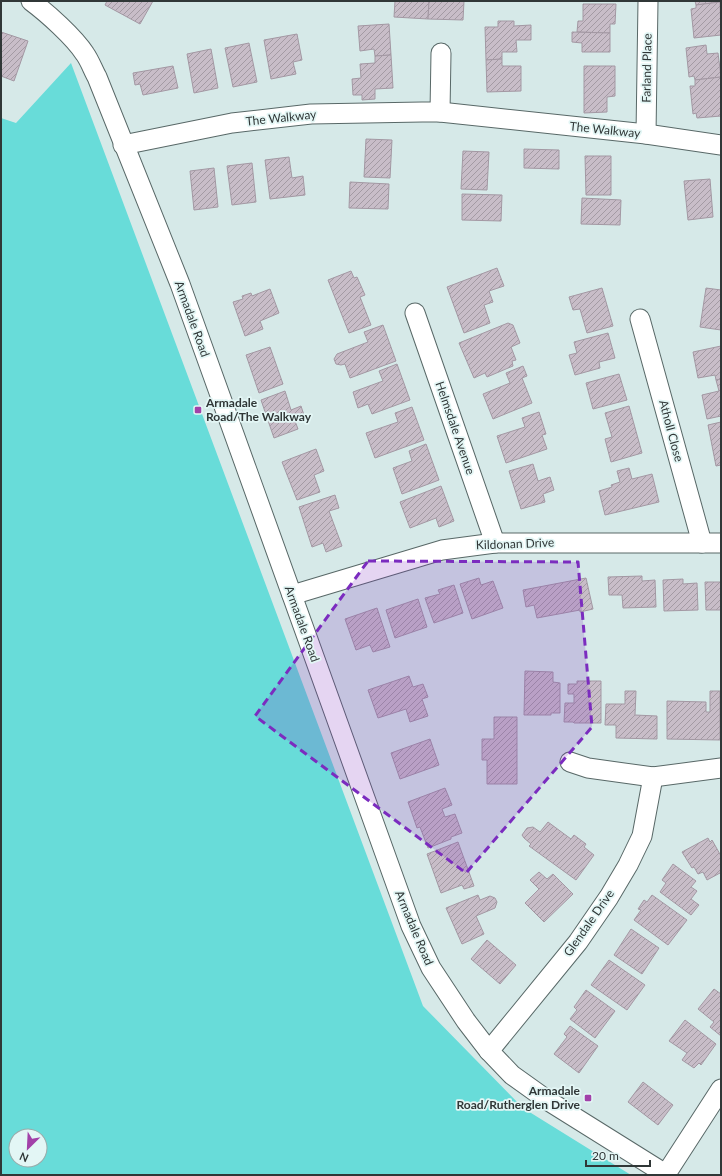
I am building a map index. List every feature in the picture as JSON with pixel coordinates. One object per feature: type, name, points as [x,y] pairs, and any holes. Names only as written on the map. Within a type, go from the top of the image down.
[{"type":"street","name":"Armadale Road","points":[[31,1],[55,21],[85,54],[96,77],[180,284],[411,926],[432,968],[466,1021],[489,1051],[512,1075],[547,1100],[666,1175]]},
{"type":"street","name":"Farland Place","points":[[646,134],[648,1]]},
{"type":"street","points":[[440,112],[441,53]]},
{"type":"street","name":"The Walkway","points":[[123,145],[232,123],[311,114],[440,112],[646,134],[721,145]]},
{"type":"street","name":"Helmsdale Avenue","points":[[415,313],[495,543]]},
{"type":"street","name":"Atholl Close","points":[[640,319],[702,543]]},
{"type":"street","name":"Kildonan Drive","points":[[292,595],[442,550],[495,543],[721,543]]},
{"type":"street","points":[[570,762],[588,768],[653,777],[721,768]]},
{"type":"street","name":"Glendale Drive","points":[[489,1051],[578,942],[609,897],[628,865],[642,836],[653,777]]},
{"type":"street","points":[[666,1175],[721,1089]]},
{"type":"highlighted area","points":[[368,561],[578,562],[592,727],[466,873],[255,716]]},
{"type":"shaded area","points":[[71,63],[423,1006],[523,1108],[631,1175],[1,1175],[1,118],[16,123]]},
{"type":"building","points":[[107,1],[153,1],[140,24],[105,5]]},
{"type":"building","points":[[395,1],[429,1],[428,19],[394,17]]},
{"type":"building","points":[[429,1],[464,1],[463,20],[428,19]]},
{"type":"building","points":[[695,1],[720,1],[720,2],[696,5]]},
{"type":"building","points":[[720,2],[721,35],[694,38],[691,9],[696,8],[696,5]]},
{"type":"building","points":[[583,4],[616,4],[615,24],[610,24],[610,33],[577,32],[578,21],[583,21]]},
{"type":"building","points":[[498,21],[514,21],[514,26],[531,25],[531,40],[516,40],[517,52],[502,52],[502,59],[486,60],[485,27],[498,27]]},
{"type":"building","points":[[389,24],[391,55],[375,56],[374,49],[360,51],[358,26]]},
{"type":"building","points":[[1,32],[28,41],[14,81],[1,76]]},
{"type":"building","points":[[572,32],[610,33],[610,52],[582,52],[582,43],[572,42]]},
{"type":"building","points":[[297,34],[302,60],[293,62],[296,74],[271,79],[264,40]]},
{"type":"building","points":[[249,43],[257,82],[233,87],[225,48]]},
{"type":"building","points":[[706,45],[707,54],[718,53],[721,77],[695,80],[694,76],[689,77],[686,48]]},
{"type":"building","points":[[211,49],[218,88],[194,93],[187,54]]},
{"type":"building","points":[[391,55],[393,88],[375,89],[375,99],[362,100],[362,95],[353,95],[352,79],[361,78],[360,64],[375,63],[375,56]]},
{"type":"building","points":[[502,59],[502,66],[521,66],[521,91],[487,92],[486,60]]},
{"type":"building","points":[[173,66],[178,88],[143,95],[140,84],[135,85],[133,73]]},
{"type":"building","points":[[584,66],[615,66],[615,96],[607,97],[607,112],[584,113]]},
{"type":"building","points":[[721,77],[721,116],[697,118],[696,113],[693,114],[690,86],[695,86],[695,80]]},
{"type":"building","points":[[366,139],[392,140],[390,178],[364,177]]},
{"type":"building","points":[[524,149],[559,150],[559,169],[524,168]]},
{"type":"building","points":[[463,151],[489,152],[487,190],[461,189]]},
{"type":"building","points":[[585,156],[611,156],[611,195],[586,195]]},
{"type":"building","points":[[289,157],[292,178],[303,176],[305,195],[270,199],[265,160]]},
{"type":"building","points":[[252,163],[256,202],[232,205],[227,166]]},
{"type":"building","points":[[214,168],[218,207],[194,210],[190,171]]},
{"type":"building","points":[[710,179],[713,217],[688,220],[684,181]]},
{"type":"building","points":[[350,182],[389,184],[388,209],[349,208]]},
{"type":"building","points":[[462,194],[502,195],[501,221],[462,220]]},
{"type":"building","points":[[582,198],[621,200],[620,225],[581,224]]},
{"type":"building","points":[[497,268],[504,286],[489,291],[493,302],[484,305],[490,323],[464,333],[447,287]]},
{"type":"building","points":[[351,271],[354,278],[357,277],[365,295],[360,297],[371,325],[349,333],[328,280]]},
{"type":"building","points":[[602,288],[613,326],[587,333],[580,309],[573,310],[569,297]]},
{"type":"building","points":[[706,288],[721,290],[721,330],[700,327]]},
{"type":"building","points":[[270,289],[279,313],[260,321],[263,329],[245,336],[233,302],[243,299],[242,296],[251,293],[252,296]]},
{"type":"building","points":[[508,323],[513,325],[520,343],[511,347],[516,360],[512,361],[513,366],[487,377],[485,373],[474,378],[459,343]]},
{"type":"building","points":[[383,325],[396,361],[350,378],[345,364],[336,364],[334,359],[337,354],[368,342],[364,332]]},
{"type":"building","points":[[608,333],[615,358],[599,362],[600,368],[575,375],[569,355],[577,353],[574,342]]},
{"type":"building","points":[[721,346],[721,379],[716,380],[715,375],[698,378],[693,352]]},
{"type":"building","points":[[270,347],[283,384],[259,393],[246,355]]},
{"type":"building","points":[[397,364],[410,400],[372,414],[368,404],[358,408],[353,392],[383,381],[379,371]]},
{"type":"building","points":[[523,366],[527,376],[522,378],[532,403],[493,419],[483,394],[510,383],[506,373]]},
{"type":"building","points":[[619,374],[627,400],[593,409],[586,383]]},
{"type":"building","points":[[721,379],[721,416],[707,419],[702,395],[719,391],[716,380]]},
{"type":"building","points":[[285,391],[291,410],[301,406],[305,418],[295,421],[298,429],[274,438],[261,400]]},
{"type":"building","points":[[629,406],[642,453],[611,462],[605,439],[612,437],[605,413]]},
{"type":"building","points":[[412,407],[424,440],[375,458],[366,433],[398,422],[395,413]]},
{"type":"building","points":[[539,412],[546,434],[542,435],[547,449],[506,463],[497,436],[525,427],[522,418]]},
{"type":"building","points":[[721,422],[721,465],[716,466],[708,425]]},
{"type":"building","points":[[426,444],[439,480],[402,494],[393,468],[412,461],[409,451]]},
{"type":"building","points":[[316,449],[324,471],[314,475],[320,492],[297,500],[282,462]]},
{"type":"building","points":[[533,464],[538,481],[550,477],[554,490],[543,494],[545,502],[521,509],[509,471]]},
{"type":"building","points":[[629,468],[632,479],[652,474],[659,502],[605,515],[599,491],[612,487],[611,485],[620,482],[617,471]]},
{"type":"building","points":[[441,486],[454,521],[439,527],[436,518],[410,528],[400,502]]},
{"type":"building","points":[[335,495],[339,508],[329,511],[342,546],[326,552],[323,543],[312,547],[299,507]]},
{"type":"building","points":[[642,576],[642,581],[655,580],[656,607],[623,608],[622,595],[609,595],[608,577]]},
{"type":"building","points":[[479,578],[481,585],[493,581],[503,608],[472,619],[460,584]]},
{"type":"building","points":[[586,578],[593,609],[537,618],[534,605],[526,607],[523,590]]},
{"type":"building","points":[[683,579],[683,584],[697,583],[698,610],[664,611],[663,580]]},
{"type":"building","points":[[705,582],[721,582],[721,610],[706,610]]},
{"type":"building","points":[[454,585],[463,613],[434,623],[425,598],[440,594],[438,590]]},
{"type":"building","points":[[418,599],[427,627],[395,638],[386,610]]},
{"type":"building","points":[[377,608],[390,647],[373,652],[370,645],[356,650],[345,619]]},
{"type":"building","points":[[525,671],[553,672],[553,682],[560,683],[560,713],[551,713],[551,715],[524,715]]},
{"type":"building","points":[[409,676],[413,687],[423,684],[428,697],[422,699],[428,716],[410,722],[406,709],[378,718],[368,690]]},
{"type":"building","points":[[577,681],[601,681],[601,723],[564,722],[565,703],[574,703],[574,694],[568,694],[568,684],[577,684]]},
{"type":"building","points":[[625,691],[636,691],[635,715],[657,716],[657,739],[616,738],[616,725],[605,725],[606,704],[625,704]]},
{"type":"building","points":[[710,691],[720,691],[720,740],[667,739],[667,701],[706,702],[706,712],[710,712]]},
{"type":"building","points":[[494,717],[517,717],[517,784],[487,784],[487,760],[482,760],[482,739],[494,739]]},
{"type":"building","points":[[430,739],[439,765],[400,779],[391,753]]},
{"type":"building","points":[[445,788],[452,805],[442,809],[445,817],[455,814],[462,833],[428,848],[420,827],[417,828],[408,802]]},
{"type":"building","points":[[548,822],[571,839],[574,835],[586,844],[584,847],[594,855],[576,880],[529,846],[531,844],[522,835],[527,828],[533,827],[540,832]]},
{"type":"building","points":[[708,838],[710,842],[712,840],[721,856],[721,875],[720,873],[707,880],[703,872],[698,874],[694,867],[692,868],[682,852]]},
{"type":"building","points":[[458,842],[474,886],[464,889],[462,885],[441,893],[427,854]]},
{"type":"building","points":[[673,864],[696,881],[691,887],[697,891],[691,899],[699,905],[691,915],[660,892],[666,883],[662,880]]},
{"type":"building","points":[[539,872],[547,879],[553,874],[573,894],[544,922],[525,903],[539,889],[530,880]]},
{"type":"building","points":[[478,895],[480,900],[490,896],[495,898],[497,902],[495,908],[476,916],[484,934],[462,944],[446,908]]},
{"type":"building","points":[[652,895],[687,920],[668,945],[634,920],[641,910],[638,909],[644,900],[647,902]]},
{"type":"building","points":[[631,929],[659,948],[642,974],[614,955]]},
{"type":"building","points":[[487,940],[516,965],[500,984],[471,959]]},
{"type":"building","points":[[609,960],[645,985],[627,1010],[591,985]]},
{"type":"building","points":[[714,989],[721,994],[721,1036],[710,1027],[714,1022],[698,1009]]},
{"type":"building","points":[[586,990],[615,1011],[595,1038],[570,1019],[577,1010],[574,1007]]},
{"type":"building","points":[[685,1020],[716,1044],[701,1065],[699,1063],[694,1068],[682,1060],[687,1053],[669,1041]]},
{"type":"building","points":[[570,1026],[598,1046],[579,1073],[554,1054],[567,1037],[564,1034]]},
{"type":"building","points":[[643,1082],[673,1105],[658,1125],[628,1102]]},
{"type":"place","name":"Armadale Road/The Walkway","points":[[198,410]]},
{"type":"place","name":"Armadale Road/Rutherglen Drive","points":[[588,1098]]}]
